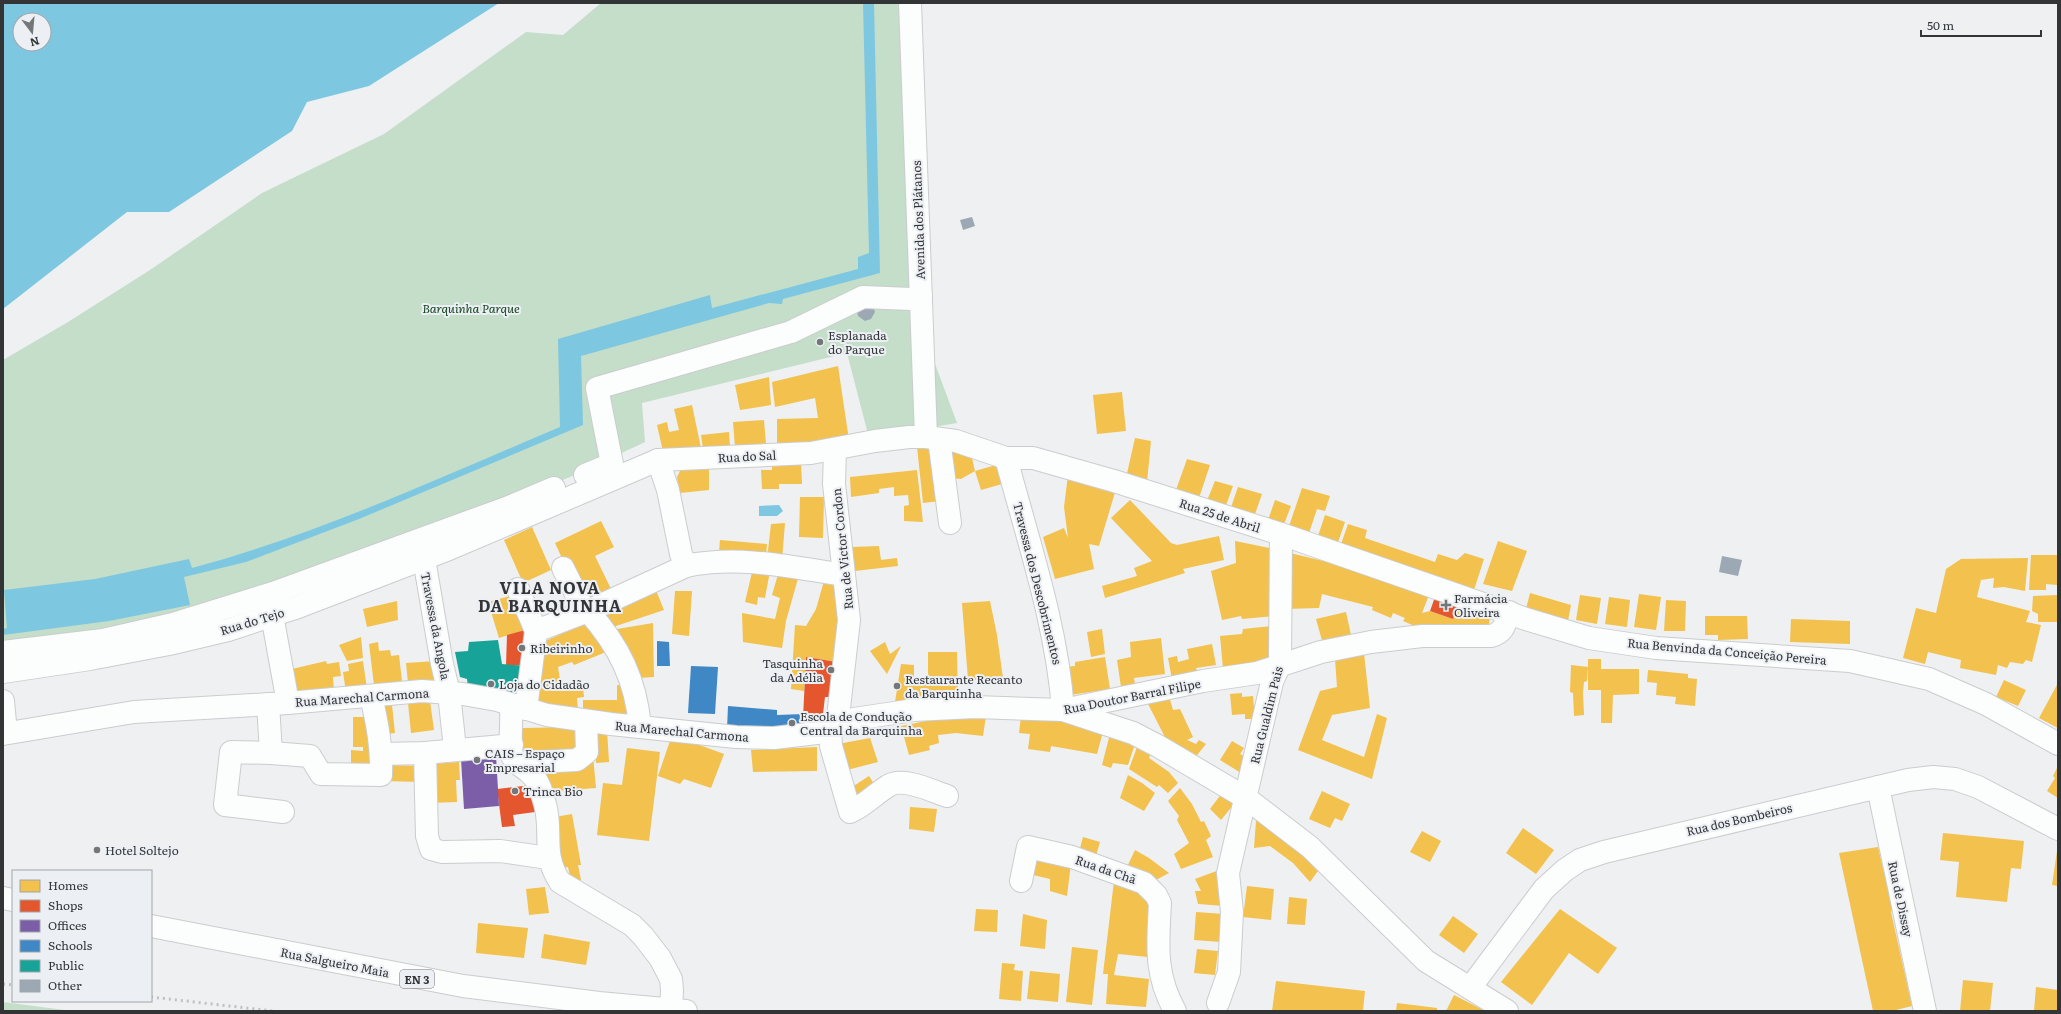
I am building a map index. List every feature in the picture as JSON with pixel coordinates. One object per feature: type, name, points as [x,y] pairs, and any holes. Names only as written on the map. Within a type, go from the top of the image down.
[{"type":"street","name":"Avenida dos Plátanos","points":[[910,3],[921,296],[932,438],[950,523]]},
{"type":"street","points":[[3,652],[103,640],[173,624],[273,593],[509,507],[612,464],[597,388],[791,332],[863,297],[911,299],[921,296]]},
{"type":"street","name":"Rua do Sal","points":[[658,460],[730,458],[835,449],[875,441],[909,437],[932,438]]},
{"type":"street","name":"Rua 25 de Abril","points":[[932,438],[956,441],[1006,458],[1033,458],[1114,481],[1281,534],[1509,612]]},
{"type":"street","name":"Rua de Victor Cordon","points":[[833,727],[849,620],[848,597],[844,575],[834,484],[835,449]]},
{"type":"street","name":"Travessa dos Descobrimentos","points":[[1006,458],[1052,637],[1061,679],[1063,710]]},
{"type":"street","points":[[658,460],[668,490],[681,554],[686,566]]},
{"type":"street","name":"Rua do Tejo","points":[[3,672],[90,659],[169,644],[228,630],[327,596],[424,559],[658,460]]},
{"type":"street","name":"Rua Gualdim Pais","points":[[1218,1003],[1229,972],[1232,912],[1228,874],[1272,682],[1280,664],[1281,534]]},
{"type":"street","name":"Travessa da Angola","points":[[424,559],[442,664],[449,693],[455,749]]},
{"type":"street","points":[[536,631],[586,611],[686,566],[717,562],[759,561],[844,575]]},
{"type":"street","points":[[562,568],[586,611],[606,632],[624,663],[634,687],[640,727]]},
{"type":"street","points":[[518,589],[536,631],[520,707],[511,711],[515,754],[539,785],[546,807],[548,858],[553,872],[560,882],[632,925],[652,947],[671,979],[672,990],[678,1010]]},
{"type":"street","points":[[1280,664],[1322,652],[1371,642],[1422,636],[1496,635],[1503,630],[1509,612]]},
{"type":"street","name":"Rua Benvinda da Conceição Pereira","points":[[1509,612],[1588,638],[1648,647],[1798,659],[1850,661],[1892,670],[1929,679],[1986,704],[2058,744]]},
{"type":"street","points":[[271,754],[278,704],[272,615]]},
{"type":"street","name":"Rua Doutor Barral Filipe","points":[[833,727],[854,719],[914,710],[975,707],[1063,710],[1202,681],[1257,673],[1280,664]]},
{"type":"street","name":"Rua Marechal Carmona","points":[[4,734],[134,712],[278,704],[422,691],[484,698],[547,715],[640,727],[744,737],[774,738],[817,733],[833,727]]},
{"type":"street","points":[[283,812],[225,805],[231,752],[310,756],[321,774],[381,775],[382,754],[371,696]]},
{"type":"street","points":[[3,701],[4,734]]},
{"type":"street","points":[[1063,710],[1133,733],[1246,798],[1310,847],[1426,961],[1507,1011]]},
{"type":"street","points":[[382,754],[425,753],[455,749],[577,760],[587,752],[586,720]]},
{"type":"street","points":[[833,727],[831,746],[850,812],[858,809],[890,784],[909,783],[947,796]]},
{"type":"street","points":[[425,753],[427,836],[431,849],[442,852],[500,851],[548,858]]},
{"type":"street","name":"Rua dos Bombeiros","points":[[1470,988],[1544,889],[1564,870],[1580,860],[1612,850],[1908,780],[1933,777],[1955,779],[1978,787],[2058,828]]},
{"type":"street","name":"Rua de Dissay","points":[[1878,787],[1925,1011]]},
{"type":"street","name":"Rua da Chã","points":[[1024,864],[1072,857],[1144,883],[1156,895],[1160,903],[1158,956],[1161,982],[1174,1011]]},
{"type":"street","name":"Rua Salgueiro Maia","points":[[152,926],[463,986],[592,1003],[678,1010]]},
{"type":"green space","name":"Barquinha Parque","points":[[601,3],[902,3],[911,299],[957,423],[869,438],[847,353],[642,403],[645,442],[577,474],[344,572],[3,661],[3,360],[68,322],[150,270],[262,193],[384,134],[526,32],[563,35]]},
{"type":"green space","points":[[3,1002],[72,1011],[3,1011]]},
{"type":"water","points":[[3,3],[499,3],[369,86],[307,102],[292,131],[169,212],[127,212],[3,309]]},
{"type":"water","points":[[863,3],[874,3],[880,273],[783,299],[782,304],[769,303],[581,356],[583,425],[359,519],[246,562],[184,577],[190,605],[109,621],[3,635],[3,629],[7,628],[4,590],[95,579],[189,559],[192,568],[286,539],[332,522],[424,485],[560,427],[558,339],[710,295],[712,308],[858,269],[858,257],[869,253]]},
{"type":"water","points":[[779,505],[783,511],[777,516],[759,516],[759,506]]},
{"type":"building: Homes","points":[[838,366],[849,440],[777,446],[777,419],[818,418],[815,398],[775,407],[772,382]]},
{"type":"building: Homes","points":[[769,377],[771,405],[740,410],[735,385]]},
{"type":"building: Homes","points":[[1122,392],[1126,431],[1097,434],[1093,395]]},
{"type":"building: Homes","points":[[692,405],[701,448],[664,456],[657,425],[667,422],[669,432],[679,430],[674,409]]},
{"type":"building: Homes","points":[[764,420],[766,444],[735,447],[733,422]]},
{"type":"building: Homes","points":[[729,432],[730,447],[703,449],[701,435]]},
{"type":"building: Homes","points":[[1135,438],[1151,441],[1147,482],[1126,478]]},
{"type":"building: Homes","points":[[933,445],[940,501],[923,503],[917,447]]},
{"type":"building: Homes","points":[[944,448],[970,449],[975,471],[961,479],[948,478]]},
{"type":"building: Homes","points":[[1187,459],[1210,465],[1199,498],[1176,490]]},
{"type":"building: Homes","points":[[801,462],[802,484],[779,484],[779,489],[762,489],[761,470],[772,470],[772,463]]},
{"type":"building: Homes","points":[[1003,463],[1009,482],[981,490],[975,471]]},
{"type":"building: Homes","points":[[709,467],[709,490],[680,493],[677,477],[680,471]]},
{"type":"building: Homes","points":[[917,470],[923,522],[904,521],[904,506],[909,505],[908,495],[894,496],[894,487],[879,489],[879,493],[851,497],[850,477]]},
{"type":"building: Homes","points":[[1068,475],[1116,489],[1099,546],[1089,544],[1094,569],[1055,579],[1043,537],[1064,528],[1068,538],[1064,507]]},
{"type":"building: Homes","points":[[1215,481],[1233,486],[1225,508],[1206,503]]},
{"type":"building: Homes","points":[[1238,487],[1262,494],[1254,517],[1230,510]]},
{"type":"building: Homes","points":[[1302,488],[1330,496],[1325,511],[1317,509],[1308,536],[1288,529]]},
{"type":"building: Homes","points":[[800,497],[824,497],[823,538],[799,537]]},
{"type":"building: Homes","points":[[1130,500],[1171,543],[1177,545],[1219,536],[1224,560],[1183,569],[1185,573],[1105,598],[1102,586],[1137,576],[1134,568],[1152,561],[1111,518]]},
{"type":"building: Homes","points":[[1275,500],[1291,506],[1283,527],[1267,523]]},
{"type":"building: Homes","points":[[1325,515],[1345,522],[1337,545],[1317,539]]},
{"type":"building: Homes","points":[[601,521],[614,547],[595,556],[613,593],[584,606],[555,543]]},
{"type":"building: Homes","points":[[785,523],[782,560],[767,559],[771,524]]},
{"type":"building: Homes","points":[[1348,524],[1367,530],[1365,538],[1435,562],[1438,554],[1457,560],[1465,553],[1484,559],[1473,593],[1340,547]]},
{"type":"building: Homes","points":[[532,527],[551,570],[523,583],[504,540]]},
{"type":"building: Homes","points":[[720,540],[767,544],[766,556],[719,552]]},
{"type":"building: Homes","points":[[1235,541],[1274,549],[1274,616],[1242,619],[1241,616],[1222,620],[1211,571],[1236,563]]},
{"type":"building: Homes","points":[[1498,541],[1527,551],[1512,591],[1483,584]]},
{"type":"building: Homes","points":[[879,546],[881,560],[897,558],[898,566],[855,571],[852,547]]},
{"type":"building: Homes","points":[[1290,553],[1344,566],[1429,595],[1422,613],[1430,611],[1453,619],[1458,606],[1490,617],[1488,631],[1417,627],[1403,621],[1405,618],[1393,613],[1391,618],[1372,610],[1373,607],[1322,594],[1319,608],[1285,609]]},
{"type":"building: Homes","points":[[2031,555],[2057,555],[2057,585],[2046,584],[2046,590],[2029,590]]},
{"type":"building: Homes","points":[[2028,558],[2025,591],[2004,587],[1993,588],[1994,578],[1981,580],[1977,597],[2030,611],[2026,622],[2041,625],[2032,662],[2026,660],[2023,664],[2010,662],[2007,668],[1998,665],[1996,675],[1960,668],[1961,660],[1928,652],[1925,664],[1903,658],[1916,608],[1936,613],[1946,569],[1961,559]]},
{"type":"building: Homes","points":[[753,568],[770,571],[765,598],[758,597],[757,605],[745,602]]},
{"type":"building: Homes","points":[[779,571],[799,575],[786,621],[782,648],[743,642],[742,613],[775,619],[780,598],[772,595]]},
{"type":"building: Homes","points":[[824,581],[845,585],[837,662],[806,657],[804,691],[791,689],[795,625],[806,626],[816,609]]},
{"type":"building: Homes","points":[[655,588],[664,610],[610,628],[600,612]]},
{"type":"building: Homes","points":[[675,591],[692,591],[689,636],[672,634]]},
{"type":"building: Homes","points":[[1530,593],[1571,605],[1568,621],[1526,609]]},
{"type":"building: Homes","points":[[1639,594],[1661,597],[1656,630],[1634,627]]},
{"type":"building: Homes","points":[[514,595],[525,630],[499,638],[488,602]]},
{"type":"building: Homes","points":[[1580,595],[1601,598],[1597,624],[1576,620]]},
{"type":"building: Homes","points":[[2058,595],[2058,622],[2038,622],[2038,614],[2032,611],[2033,596]]},
{"type":"building: Homes","points":[[1609,597],[1630,600],[1627,627],[1605,624]]},
{"type":"building: Homes","points":[[1666,600],[1686,601],[1685,631],[1664,631]]},
{"type":"building: Homes","points":[[397,601],[398,620],[367,627],[363,609]]},
{"type":"building: Homes","points":[[990,601],[997,635],[1003,678],[968,680],[962,603]]},
{"type":"building: Homes","points":[[1346,612],[1351,635],[1323,644],[1316,619]]},
{"type":"building: Homes","points":[[1705,616],[1747,616],[1748,639],[1718,640],[1718,635],[1705,635]]},
{"type":"building: Homes","points":[[1791,619],[1850,621],[1850,644],[1790,642]]},
{"type":"building: Homes","points":[[591,621],[611,650],[574,665],[572,662],[558,667],[561,686],[583,687],[584,697],[577,698],[578,711],[537,708],[543,642]]},
{"type":"building: Homes","points":[[653,623],[654,677],[637,678],[617,629]]},
{"type":"building: Homes","points":[[1272,626],[1271,665],[1223,669],[1220,636],[1242,634],[1243,629]]},
{"type":"building: Homes","points":[[1102,629],[1105,654],[1091,657],[1087,632]]},
{"type":"building: Homes","points":[[361,637],[363,658],[347,661],[339,645]]},
{"type":"building: Homes","points":[[1161,638],[1165,674],[1134,678],[1135,684],[1121,687],[1117,660],[1131,657],[1130,642]]},
{"type":"building: Homes","points":[[378,642],[379,651],[390,650],[391,656],[399,655],[402,681],[374,685],[369,644]]},
{"type":"building: Homes","points":[[885,642],[890,654],[901,646],[887,674],[870,651]]},
{"type":"building: Homes","points":[[1212,644],[1216,665],[1196,668],[1197,671],[1172,679],[1168,658],[1177,656],[1178,662],[1189,659],[1187,649]]},
{"type":"building: Homes","points":[[928,652],[957,652],[958,701],[895,702],[901,664],[914,665],[914,678],[928,679]]},
{"type":"building: Homes","points":[[1364,653],[1370,708],[1332,715],[1322,740],[1364,757],[1377,714],[1387,718],[1372,779],[1298,750],[1320,691],[1337,687],[1335,659]]},
{"type":"building: Homes","points":[[1105,657],[1110,689],[1070,695],[1065,667],[1075,666],[1075,662]]},
{"type":"building: Homes","points":[[1588,659],[1601,659],[1601,669],[1639,669],[1639,694],[1613,695],[1612,723],[1601,723],[1601,690],[1588,690]]},
{"type":"building: Homes","points":[[326,661],[327,664],[339,662],[341,676],[333,677],[334,692],[297,697],[292,669]]},
{"type":"building: Homes","points":[[363,661],[367,689],[346,692],[343,672],[349,671],[348,664]]},
{"type":"building: Homes","points":[[436,661],[437,682],[408,683],[406,663]]},
{"type":"building: Homes","points":[[1571,665],[1588,667],[1587,681],[1584,682],[1583,693],[1584,715],[1574,716],[1573,693],[1570,692]]},
{"type":"building: Homes","points":[[1648,670],[1688,674],[1688,678],[1697,679],[1695,706],[1675,704],[1676,697],[1656,695],[1657,683],[1647,682]]},
{"type":"building: Homes","points":[[2004,680],[2026,690],[2018,706],[1996,697]]},
{"type":"building: Homes","points":[[2058,683],[2058,728],[2039,718]]},
{"type":"building: Homes","points":[[617,685],[631,686],[630,722],[583,718],[583,700],[617,700]]},
{"type":"building: Homes","points":[[1242,693],[1242,697],[1253,696],[1255,719],[1245,719],[1245,714],[1232,715],[1230,694]]},
{"type":"building: Homes","points":[[1169,696],[1173,710],[1180,709],[1193,737],[1187,740],[1196,744],[1199,740],[1206,744],[1194,759],[1167,741],[1147,702]]},
{"type":"building: Homes","points":[[430,701],[434,730],[411,733],[408,703]]},
{"type":"building: Homes","points":[[392,705],[395,733],[380,735],[377,707]]},
{"type":"building: Homes","points":[[823,714],[824,727],[808,727],[803,718]]},
{"type":"building: Homes","points":[[986,716],[983,736],[956,733],[938,735],[939,743],[929,746],[930,750],[909,755],[901,726],[936,719]]},
{"type":"building: Homes","points":[[1021,716],[1069,721],[1104,728],[1097,754],[1051,746],[1050,752],[1028,749],[1030,734],[1019,733]]},
{"type":"building: Homes","points":[[353,717],[371,717],[376,766],[351,765],[351,750],[363,751],[363,747],[353,747]]},
{"type":"building: Homes","points":[[581,727],[582,756],[522,761],[522,728]]},
{"type":"building: Homes","points":[[607,730],[609,762],[596,763],[594,731]]},
{"type":"building: Homes","points":[[1111,730],[1137,738],[1128,765],[1113,763],[1111,768],[1102,765]]},
{"type":"building: Homes","points":[[672,735],[724,754],[711,788],[684,779],[680,784],[658,776]]},
{"type":"building: Homes","points":[[870,738],[878,762],[847,770],[838,744]]},
{"type":"building: Homes","points":[[1140,739],[1153,748],[1149,758],[1169,772],[1178,783],[1168,793],[1159,785],[1157,787],[1129,769]]},
{"type":"building: Homes","points":[[1232,741],[1244,748],[1240,754],[1250,759],[1241,773],[1220,760]]},
{"type":"building: Homes","points":[[817,747],[817,771],[753,772],[751,750]]},
{"type":"building: Homes","points":[[627,748],[660,752],[649,841],[597,835],[603,783],[622,785]]},
{"type":"building: Homes","points":[[593,756],[596,788],[544,792],[542,766]]},
{"type":"building: Homes","points":[[459,762],[460,780],[456,780],[457,802],[430,803],[429,764]]},
{"type":"building: Homes","points":[[384,765],[421,766],[421,782],[384,781]]},
{"type":"building: Homes","points":[[2058,766],[2058,798],[2047,791],[2055,778],[2053,776]]},
{"type":"building: Homes","points":[[1128,775],[1155,793],[1144,811],[1120,798]]},
{"type":"building: Homes","points":[[869,776],[878,790],[858,803],[849,789]]},
{"type":"building: Homes","points":[[1180,788],[1192,804],[1201,822],[1204,821],[1211,836],[1206,840],[1213,857],[1181,869],[1174,854],[1189,843],[1177,820],[1179,816],[1168,801]]},
{"type":"building: Homes","points":[[1225,789],[1238,799],[1221,820],[1210,809]]},
{"type":"building: Homes","points":[[1322,791],[1350,804],[1342,821],[1335,818],[1330,828],[1309,819]]},
{"type":"building: Homes","points":[[910,807],[937,809],[934,832],[909,829]]},
{"type":"building: Homes","points":[[572,814],[581,865],[578,865],[581,880],[571,882],[568,867],[558,868],[549,818]]},
{"type":"building: Homes","points":[[1260,817],[1323,864],[1310,882],[1293,863],[1270,846],[1254,848],[1256,821]]},
{"type":"building: Homes","points":[[1523,828],[1554,850],[1536,874],[1506,853]]},
{"type":"building: Homes","points":[[1422,831],[1441,841],[1430,862],[1410,852]]},
{"type":"building: Homes","points":[[1943,833],[2024,841],[2021,869],[2011,868],[2007,902],[1956,897],[1959,862],[1940,860]]},
{"type":"building: Homes","points":[[1083,837],[1100,842],[1096,856],[1079,852]]},
{"type":"building: Homes","points":[[1878,847],[1889,894],[1891,895],[1893,908],[1891,912],[1912,1006],[1892,1011],[1873,1011],[1839,853]]},
{"type":"building: Homes","points":[[1135,850],[1149,858],[1169,873],[1154,881],[1140,869],[1128,865]]},
{"type":"building: Homes","points":[[1038,851],[1071,863],[1067,896],[1050,891],[1050,879],[1033,875]]},
{"type":"building: Homes","points":[[2058,851],[2058,886],[2052,885]]},
{"type":"building: Homes","points":[[1222,869],[1224,906],[1198,904],[1195,891],[1201,891],[1195,879]]},
{"type":"building: Homes","points":[[1114,881],[1146,890],[1154,904],[1148,957],[1118,954],[1114,975],[1149,979],[1146,1007],[1106,1004],[1108,974],[1103,974]]},
{"type":"building: Homes","points":[[1247,886],[1274,889],[1271,920],[1243,917]]},
{"type":"building: Homes","points":[[545,887],[549,913],[529,915],[526,889]]},
{"type":"building: Homes","points":[[1289,897],[1307,899],[1305,925],[1287,924]]},
{"type":"building: Homes","points":[[976,909],[998,910],[997,932],[974,931]]},
{"type":"building: Homes","points":[[1560,909],[1617,948],[1598,974],[1569,953],[1532,1005],[1501,982]]},
{"type":"building: Homes","points":[[1196,912],[1224,914],[1221,942],[1194,940]]},
{"type":"building: Homes","points":[[1023,914],[1047,920],[1045,949],[1020,946]]},
{"type":"building: Homes","points":[[1453,916],[1478,934],[1464,953],[1439,935]]},
{"type":"building: Homes","points":[[478,923],[528,928],[524,958],[476,953]]},
{"type":"building: Homes","points":[[544,934],[590,942],[586,965],[541,958]]},
{"type":"building: Homes","points":[[1072,947],[1098,950],[1092,1005],[1066,1002]]},
{"type":"building: Homes","points":[[1197,949],[1218,951],[1215,975],[1194,973]]},
{"type":"building: Homes","points":[[1002,963],[1015,964],[1014,970],[1023,971],[1021,1001],[999,999]]},
{"type":"building: Homes","points":[[1030,971],[1060,974],[1058,1002],[1027,999]]},
{"type":"building: Homes","points":[[1963,980],[1993,983],[1990,1011],[1960,1011]]},
{"type":"building: Homes","points":[[1276,981],[1365,991],[1363,1011],[1272,1011]]},
{"type":"building: Homes","points":[[2036,987],[2058,990],[2058,1011],[2034,1011]]},
{"type":"building: Homes","points":[[1454,995],[1485,1011],[1446,1011]]},
{"type":"building: Homes","points":[[1397,1003],[1437,1008],[1437,1011],[1396,1011]]},
{"type":"building: Shops","points":[[1435,597],[1458,606],[1453,619],[1430,611]]},
{"type":"building: Shops","points":[[525,630],[525,666],[506,665],[507,635]]},
{"type":"building: Shops","points":[[806,657],[837,662],[833,697],[825,697],[823,714],[803,718]]},
{"type":"building: Shops","points":[[532,785],[535,812],[513,815],[515,826],[502,827],[497,789]]},
{"type":"building: Offices","points":[[496,756],[499,806],[464,809],[461,759]]},
{"type":"building: Schools","points":[[657,641],[669,642],[670,666],[657,666]]},
{"type":"building: Schools","points":[[691,666],[718,667],[715,714],[688,713]]},
{"type":"building: Schools","points":[[728,706],[777,710],[777,715],[803,714],[803,718],[808,727],[727,729]]},
{"type":"building: Public","points":[[498,640],[502,664],[525,666],[522,693],[468,688],[467,679],[460,677],[455,652],[468,651],[469,642]]},
{"type":"building: Other","points":[[972,217],[975,226],[963,230],[960,220]]},
{"type":"building: Other","points":[[873,306],[875,312],[871,319],[865,321],[858,316],[857,310]]},
{"type":"building: Other","points":[[1722,556],[1742,560],[1738,576],[1719,572]]},
{"type":"railway","points":[[3,984],[12,985]]},
{"type":"railway","points":[[152,997],[273,1011]]},
{"type":"place","name":"Esplanada do Parque","points":[[820,342]]},
{"type":"place","name":"Farmácia Oliveira","points":[[1446,605]]},
{"type":"place","name":"Ribeirinho","points":[[522,648]]},
{"type":"place","name":"Tasquinha da Adélia","points":[[831,670]]},
{"type":"place","name":"Loja do Cidadão","points":[[491,684]]},
{"type":"place","name":"Restaurante Recanto da Barquinha","points":[[897,686]]},
{"type":"place","name":"Escola de Condução Central da Barquinha","points":[[792,723]]},
{"type":"place","name":"CAIS – Espaço Empresarial","points":[[477,760]]},
{"type":"place","name":"Trinca Bio","points":[[515,791]]},
{"type":"place","name":"Hotel Soltejo","points":[[97,850]]},
{"type":"district","name":"VILA NOVA DA BARQUINHA","points":[[550,596]]}]
